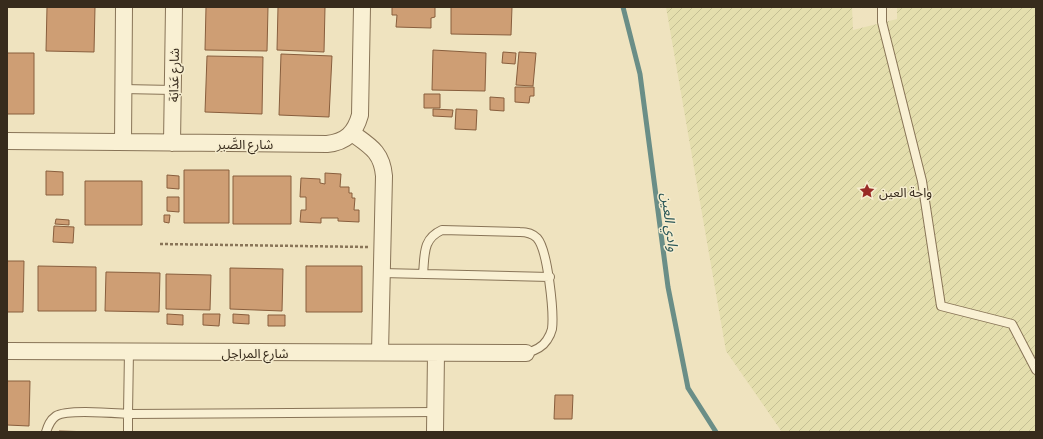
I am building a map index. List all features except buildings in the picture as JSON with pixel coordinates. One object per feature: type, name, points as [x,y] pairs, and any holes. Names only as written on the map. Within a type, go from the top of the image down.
[{"type":"street","points":[[123,142],[124,7]]},
{"type":"street","name":"شارع عَدَابَة","points":[[172,143],[174,7]]},
{"type":"street","points":[[362,7],[360,115],[356,127],[352,133],[373,149],[383,168],[380,352]]},
{"type":"street","name":"شارع الصَّبر","points":[[7,141],[327,144],[341,141],[352,133]]},
{"type":"street","name":"شارع المراجل","points":[[7,351],[526,353]]},
{"type":"street","points":[[435,432],[436,352]]},
{"type":"lane","points":[[882,7],[882,22],[922,181],[941,306],[1012,324],[1036,370]]},
{"type":"lane","points":[[123,89],[173,90]]},
{"type":"lane","points":[[423,274],[425,248],[427,242],[431,237],[442,230],[520,232],[533,235],[540,242],[550,277],[552,322],[550,334],[543,345],[526,353]]},
{"type":"lane","points":[[382,273],[550,277]]},
{"type":"lane","points":[[128,432],[129,351]]},
{"type":"lane","points":[[46,432],[51,421],[60,414],[66,412],[128,414],[435,412]]},
{"type":"path","points":[[160,244],[382,248]]},
{"type":"shaded area","name":"واحة العين","points":[[666,7],[852,7],[853,30],[897,19],[897,7],[1036,7],[1036,432],[782,432],[726,351]]},
{"type":"waterway","name":"وادي العين","points":[[623,7],[640,74],[668,287],[688,388],[716,432]]},
{"type":"place","name":"واحة العين","points":[[867,191]]}]
